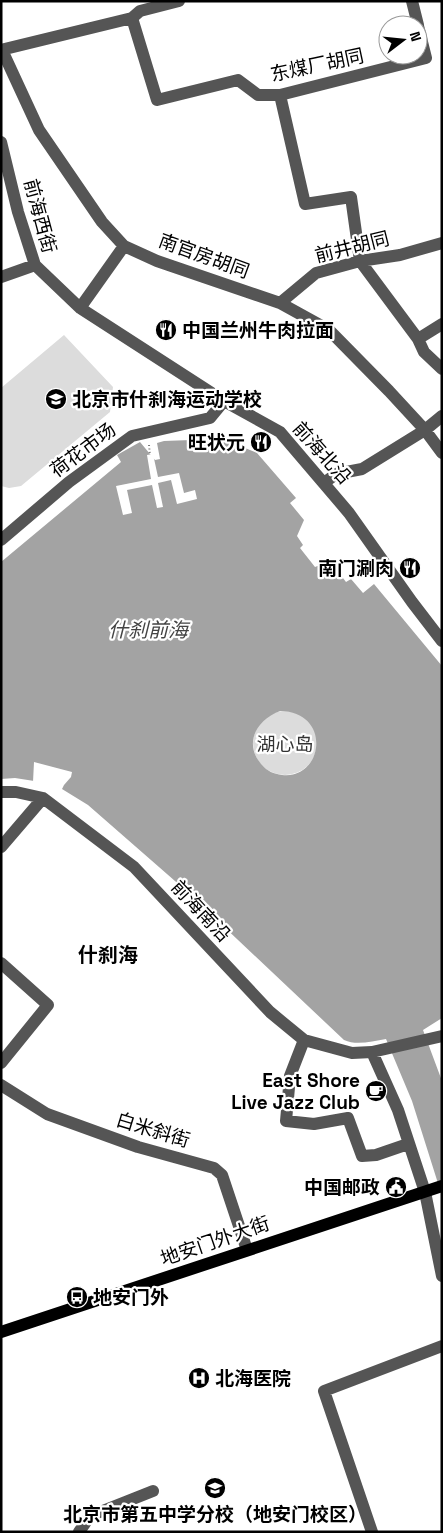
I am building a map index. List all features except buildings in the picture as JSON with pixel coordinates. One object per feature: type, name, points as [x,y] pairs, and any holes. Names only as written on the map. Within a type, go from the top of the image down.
[{"type":"main road","name":"地安门外大街","points":[[1,1332],[442,1186]]},
{"type":"street","points":[[2,50],[138,10],[179,1]]},
{"type":"street","points":[[412,1],[415,15]]},
{"type":"street","name":"东煤厂胡同","points":[[138,10],[157,100],[238,80],[258,95],[280,95],[398,65]]},
{"type":"street","name":"南官房胡同","points":[[2,50],[39,130],[102,222],[124,246],[157,260],[280,303],[329,330],[425,430],[442,453]]},
{"type":"street","points":[[280,95],[305,204],[351,196],[360,261],[418,340],[424,352],[442,369]]},
{"type":"street","name":"前海西街","points":[[1,142],[18,212],[35,266],[1,277]]},
{"type":"street","name":"前井胡同","points":[[280,303],[316,273],[360,261],[400,255],[442,242]]},
{"type":"street","points":[[80,308],[124,246]]},
{"type":"street","name":"前海北沿","points":[[35,266],[80,308],[224,401],[280,432],[349,513],[442,641]]},
{"type":"street","points":[[418,340],[442,324]]},
{"type":"street","name":"荷花市场","points":[[1,540],[69,482],[132,436],[210,418],[224,401]]},
{"type":"street","points":[[324,483],[336,474],[362,469],[425,430],[442,416]]},
{"type":"street","name":"前海南沿","points":[[1,792],[16,792],[43,798],[134,867],[270,1012],[304,1040],[352,1053],[372,1052],[441,1037]]},
{"type":"street","points":[[1,847],[43,798]]},
{"type":"street","points":[[1,963],[48,1005],[1,1063]]},
{"type":"street","points":[[304,1040],[290,1076],[286,1121],[314,1124],[348,1118],[362,1156],[376,1155],[408,1144]]},
{"type":"street","points":[[372,1052],[398,1110],[425,1192],[442,1276]]},
{"type":"street","name":"白米斜街","points":[[1,1085],[47,1114],[138,1147],[214,1168],[222,1175],[247,1250]]},
{"type":"street","points":[[372,1532],[324,1391],[442,1346]]},
{"type":"street","points":[[79,1532],[90,1516],[153,1491]]},
{"type":"green space","points":[[64,335],[113,387],[110,412],[21,486],[9,488],[1,486],[1,388]]},
{"type":"green space","name":"湖心岛","points":[[285,711],[303,716],[308,720],[312,725],[317,743],[312,761],[308,766],[303,770],[285,775],[267,770],[262,766],[258,761],[253,743],[258,725],[262,720],[267,716]]},
{"type":"water","name":"什刹前海","points":[[223,434],[233,443],[257,453],[296,498],[290,503],[304,520],[297,536],[303,545],[300,548],[315,567],[330,561],[346,582],[351,579],[363,593],[374,584],[442,666],[442,1018],[423,1030],[442,1081],[442,1196],[412,1101],[386,1039],[359,1043],[344,1040],[183,888],[88,805],[62,789],[47,783],[15,778],[1,779],[1,562],[121,462],[117,455],[140,442],[155,460],[160,459],[157,443],[191,440]],"holes":[[[280,711],[297,714],[308,722],[315,733],[316,745],[313,757],[306,767],[296,774],[276,774],[264,767],[256,757],[253,749],[255,734],[264,720]]]},
{"type":"pier","points":[[153,454],[158,477],[179,473],[184,493],[195,490],[197,499],[177,504],[171,480],[158,483],[163,507],[157,508],[152,485],[127,490],[132,513],[123,515],[116,486],[151,479],[147,455]]},
{"type":"pier","points":[[34,762],[72,772],[71,777],[61,791],[33,782]]},
{"type":"place","name":"中国兰州牛肉拉面","points":[[166,330]]},
{"type":"place","name":"北京市什刹海运动学校","points":[[56,399]]},
{"type":"place","name":"旺状元","points":[[261,442]]},
{"type":"place","name":"南门涮肉","points":[[410,568]]},
{"type":"place","name":"East Shore Live Jazz Club","points":[[376,1091]]},
{"type":"place","name":"中国邮政","points":[[396,1187]]},
{"type":"place","name":"地安门外","points":[[77,1297]]},
{"type":"place","name":"北海医院","points":[[199,1378]]},
{"type":"place","name":"北京市第五中学分校（地安门校区）","points":[[215,1488]]},
{"type":"district","name":"什刹海","points":[[108,955]]}]
